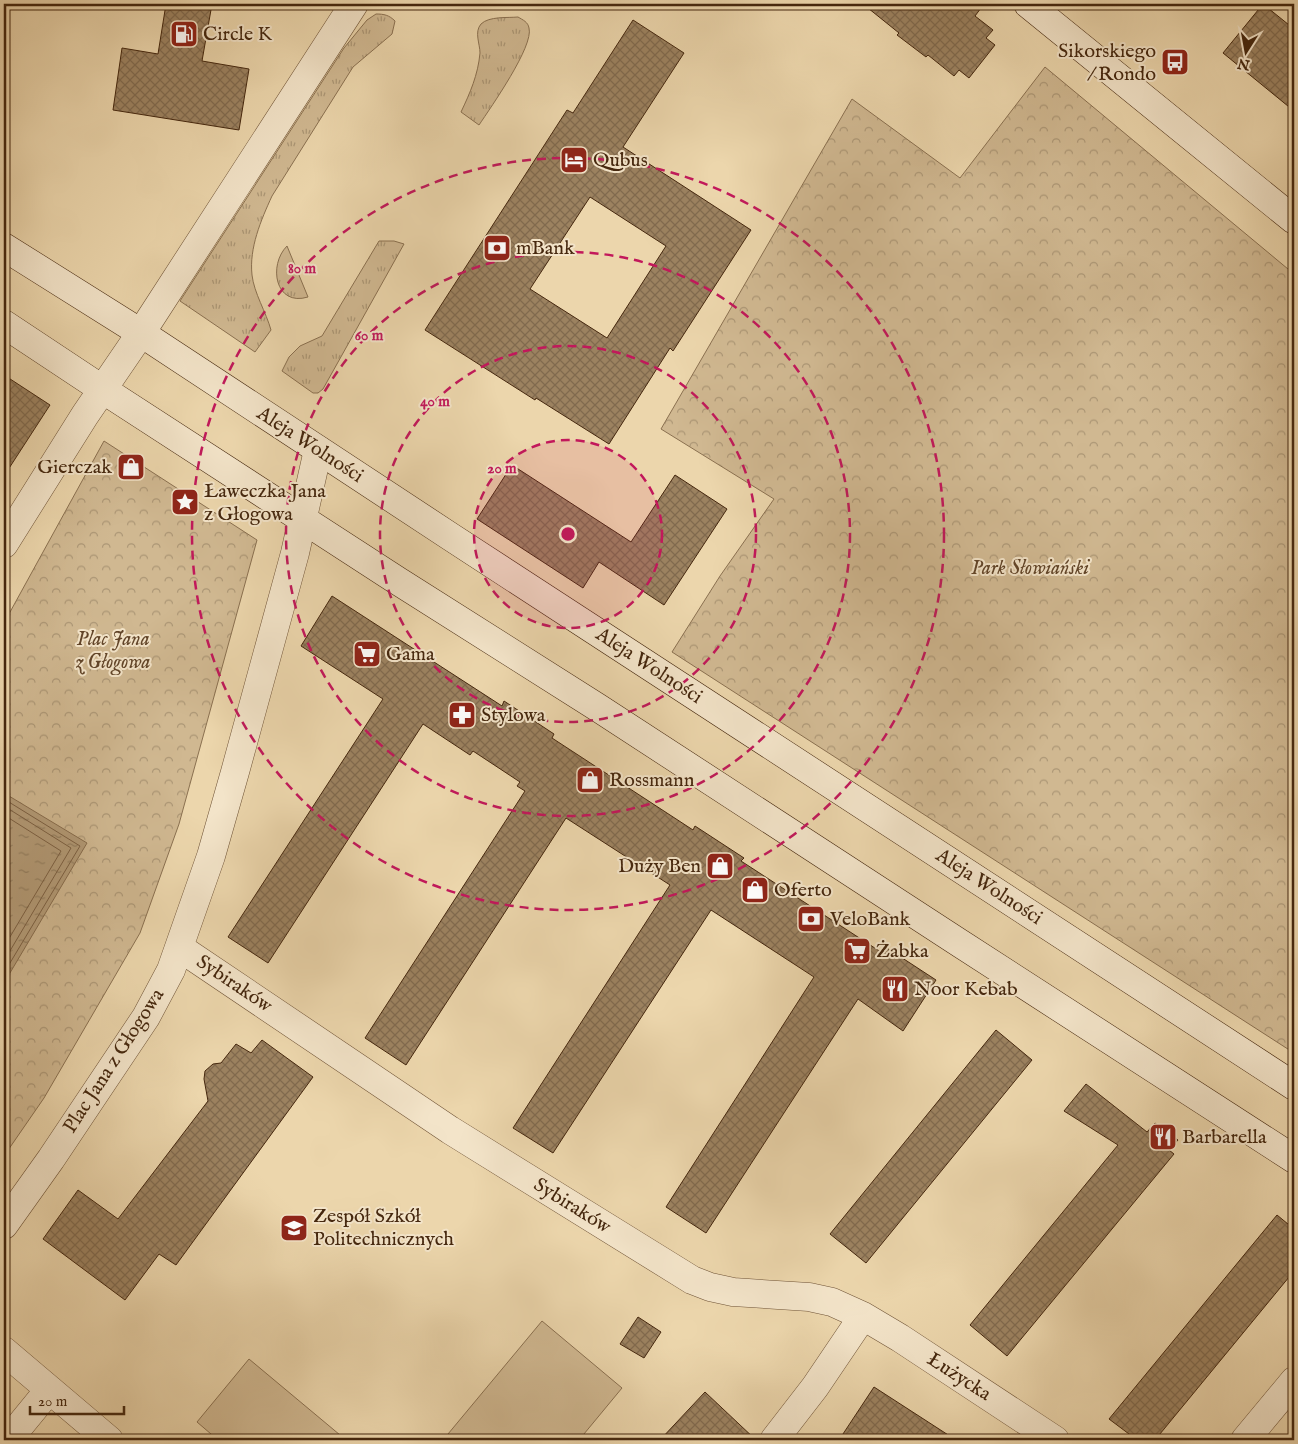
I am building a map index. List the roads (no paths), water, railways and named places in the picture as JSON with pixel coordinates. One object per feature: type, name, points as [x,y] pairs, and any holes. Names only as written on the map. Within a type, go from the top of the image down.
[{"type":"street","points":[[4,544],[102,389],[141,333],[354,4]]},
{"type":"street","points":[[1028,4],[1294,220]]},
{"type":"street","name":"Aleja Wolności","points":[[4,247],[141,333],[1294,1086]]},
{"type":"street","points":[[4,324],[1294,1159]]},
{"type":"street","name":"Plac Jana z Głogowa","points":[[4,1225],[51,1159],[146,1017],[171,970],[180,948],[236,772],[303,519],[318,450]]},
{"type":"street","name":"Sybiraków","points":[[180,948],[450,1130],[692,1280],[710,1287],[733,1292],[809,1297],[832,1302],[862,1316]]},
{"type":"street","points":[[774,1440],[815,1388],[862,1316]]},
{"type":"street","name":"Łużycka","points":[[862,1316],[1055,1440]]},
{"type":"street","points":[[4,1351],[108,1440]]},
{"type":"street","points":[[1245,1440],[1294,1381]]},
{"type":"street","points":[[8,1440],[49,1390]]},
{"type":"water","points":[[4,793],[87,843],[4,983]]},
{"type":"place","name":"Circle K","points":[[184,34]]},
{"type":"place","name":"Sikorskiego / Rondo","points":[[1175,62]]},
{"type":"place","name":"Qubus","points":[[574,160]]},
{"type":"place","name":"mBank","points":[[497,248]]},
{"type":"place","name":"Gierczak","points":[[131,467]]},
{"type":"place","name":"Ławeczka Jana z Głogowa","points":[[185,502]]},
{"type":"place","name":"Gama","points":[[367,654]]},
{"type":"place","name":"Stylowa","points":[[462,715]]},
{"type":"place","name":"Rossmann","points":[[590,780]]},
{"type":"place","name":"Duży Ben","points":[[720,866]]},
{"type":"place","name":"Oferto","points":[[755,890]]},
{"type":"place","name":"VeloBank","points":[[811,919]]},
{"type":"place","name":"Żabka","points":[[857,951]]},
{"type":"place","name":"Noor Kebab","points":[[895,989]]},
{"type":"place","name":"Barbarella","points":[[1163,1137]]},
{"type":"place","name":"Zespół Szkół Politechnicznych","points":[[294,1228]]},
{"type":"park label","name":"Park Słowiański","points":[[1030,568]]}]
